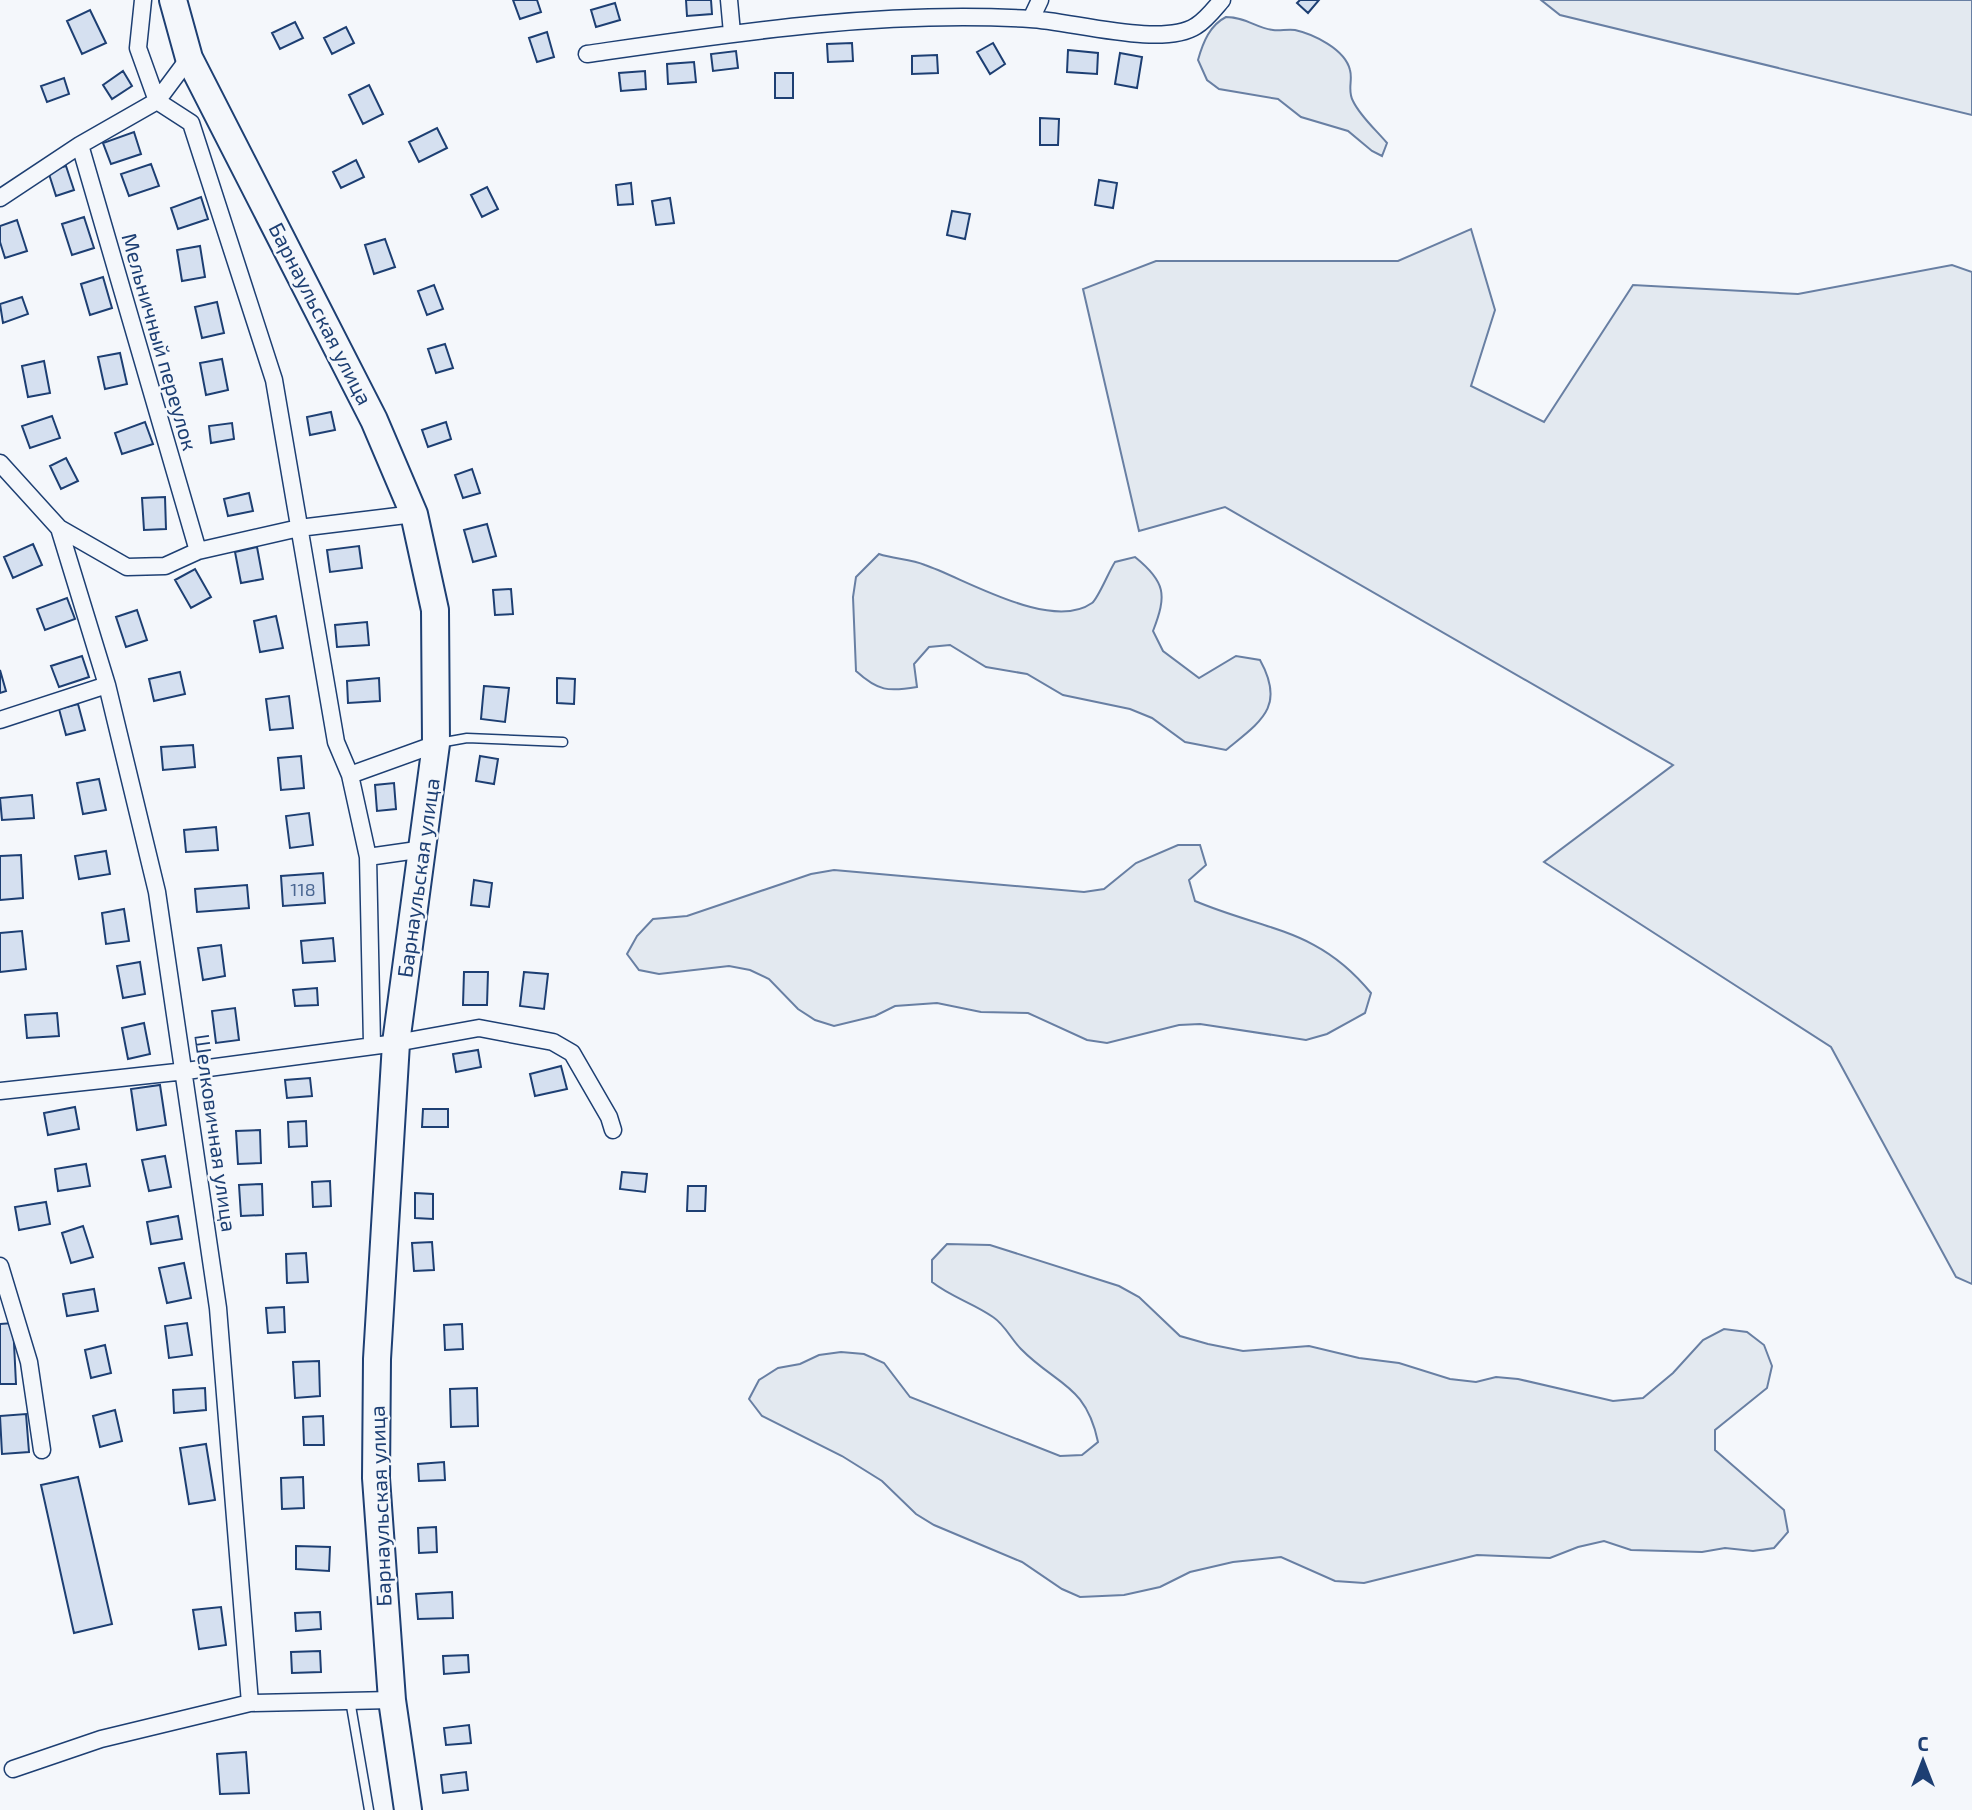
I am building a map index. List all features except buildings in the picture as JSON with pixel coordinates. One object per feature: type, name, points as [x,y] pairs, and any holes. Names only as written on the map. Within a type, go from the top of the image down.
[{"type":"main road","name":"Барнаульская улица","points":[[173,0],[189,58],[374,420],[414,514],[435,610],[436,744],[424,849],[384,1043],[376,1478],[391,1700],[408,1810]]},
{"type":"street","points":[[144,0],[138,48],[157,101],[191,123],[274,380],[336,741],[349,775],[368,857],[384,1043]]},
{"type":"street","points":[[729,0],[732,33]]},
{"type":"street","points":[[1031,19],[1040,0]]},
{"type":"street","points":[[587,54],[732,33],[914,17],[1031,19],[1160,36],[1196,27],[1222,0]]},
{"type":"street","points":[[0,198],[80,145],[157,101],[189,58]]},
{"type":"street","name":"Мельничный переулок","points":[[80,145],[198,551]]},
{"type":"street","name":"Шелковичная улица","points":[[0,463],[59,528],[107,685],[157,892],[186,1071],[218,1308],[250,1703]]},
{"type":"street","points":[[59,528],[127,567],[165,566],[198,551],[299,528],[414,514]]},
{"type":"street","points":[[0,720],[107,685]]},
{"type":"street","points":[[349,775],[436,744]]},
{"type":"street","points":[[368,857],[424,849]]},
{"type":"street","points":[[0,1091],[186,1071],[479,1028],[553,1042],[572,1053],[609,1117],[613,1130]]},
{"type":"street","points":[[0,1266],[29,1362],[42,1450]]},
{"type":"street","points":[[13,1769],[101,1739],[250,1703],[391,1700]]},
{"type":"lane","points":[[436,744],[467,738],[563,743]]},
{"type":"lane","points":[[350,1700],[369,1810]]},
{"type":"shaded area","points":[[1541,0],[1972,0],[1972,115],[1560,15]]},
{"type":"shaded area","points":[[1226,17],[1267,29],[1302,32],[1319,39],[1342,55],[1350,70],[1350,93],[1356,107],[1387,143],[1382,156],[1348,131],[1301,117],[1278,99],[1219,89],[1207,80],[1198,60],[1200,53],[1211,29]]},
{"type":"shaded area","points":[[1471,229],[1495,310],[1471,386],[1544,422],[1633,285],[1798,294],[1952,265],[1972,272],[1972,1284],[1956,1277],[1831,1047],[1544,862],[1673,765],[1225,507],[1139,531],[1083,289],[1156,261],[1398,261]]},
{"type":"shaded area","points":[[879,554],[920,563],[1008,600],[1054,611],[1075,610],[1092,603],[1115,562],[1135,557],[1153,574],[1161,590],[1162,598],[1153,631],[1163,651],[1199,678],[1236,656],[1260,660],[1271,690],[1266,712],[1226,750],[1185,742],[1152,718],[1130,709],[1063,695],[1027,674],[986,667],[950,645],[929,647],[914,664],[917,687],[891,689],[877,686],[856,671],[853,597],[856,577]]},
{"type":"shaded area","points":[[1178,845],[1200,845],[1206,865],[1189,880],[1195,901],[1290,934],[1331,955],[1371,993],[1365,1013],[1327,1034],[1306,1040],[1200,1024],[1179,1025],[1107,1043],[1087,1040],[1028,1013],[981,1012],[937,1003],[895,1006],[875,1016],[834,1026],[815,1020],[798,1009],[769,979],[750,970],[729,966],[659,974],[639,970],[627,954],[637,936],[653,919],[687,916],[811,874],[834,870],[1084,892],[1104,889],[1136,863]]},
{"type":"shaded area","points":[[947,1244],[990,1245],[1119,1286],[1139,1297],[1180,1336],[1208,1344],[1243,1351],[1309,1346],[1359,1358],[1399,1363],[1450,1379],[1476,1382],[1496,1377],[1518,1379],[1613,1401],[1643,1398],[1673,1373],[1703,1340],[1724,1329],[1747,1332],[1764,1345],[1772,1366],[1767,1388],[1715,1430],[1715,1450],[1784,1510],[1788,1532],[1774,1548],[1753,1551],[1725,1548],[1702,1552],[1631,1550],[1604,1541],[1550,1558],[1477,1555],[1364,1583],[1335,1581],[1281,1557],[1233,1562],[1190,1572],[1160,1587],[1124,1595],[1080,1597],[1062,1589],[1022,1562],[934,1525],[916,1514],[882,1481],[842,1456],[762,1416],[749,1399],[759,1380],[778,1368],[800,1364],[819,1355],[841,1352],[864,1354],[884,1363],[910,1397],[1060,1456],[1082,1455],[1098,1442],[1093,1423],[1078,1397],[1021,1349],[997,1320],[932,1282],[932,1260]]}]
